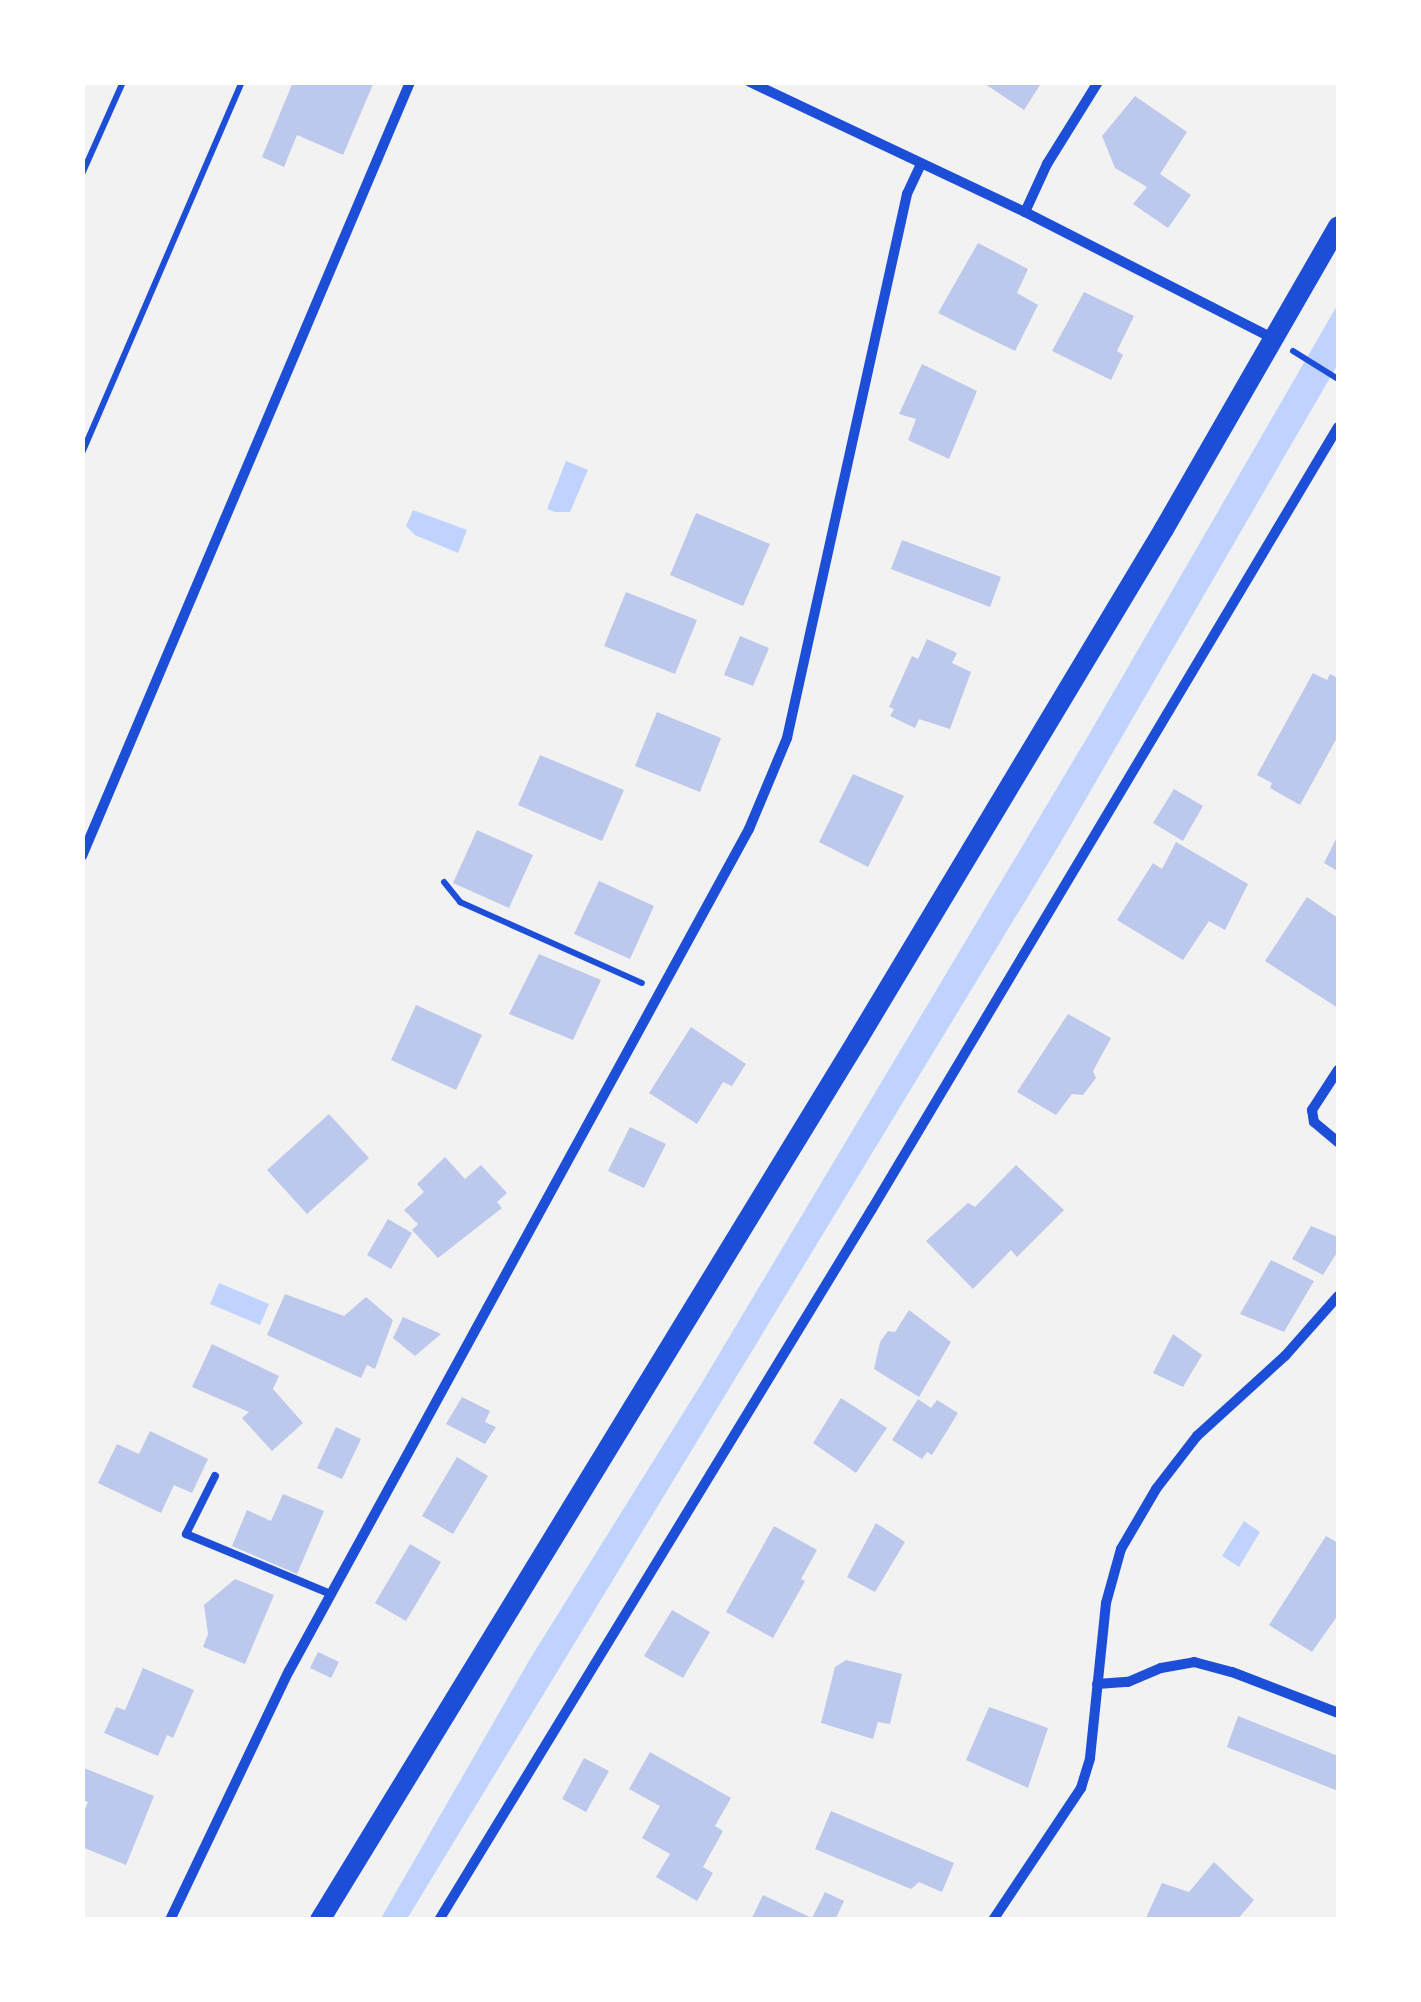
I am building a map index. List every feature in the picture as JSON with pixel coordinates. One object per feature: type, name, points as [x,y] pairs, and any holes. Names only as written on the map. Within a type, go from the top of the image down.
[{"type":"main road","points":[[320,1920],[1283,345],[1338,226]]},
{"type":"street","points":[[82,856],[410,82]]},
{"type":"street","points":[[750,82],[1025,212],[1283,345]]},
{"type":"street","points":[[1025,212],[1047,164],[1098,82]]},
{"type":"street","points":[[170,1920],[331,1594],[744,839],[787,738],[907,194],[921,164]]},
{"type":"street","points":[[438,1920],[882,1192],[1338,427]]},
{"type":"street","points":[[1338,1070],[1312,1110],[1314,1122],[1338,1142]]},
{"type":"street","points":[[993,1920],[1081,1788],[1090,1758],[1106,1603],[1122,1548],[1156,1489],[1197,1436],[1284,1356],[1338,1296]]},
{"type":"street","points":[[1098,1684],[1128,1682],[1161,1668],[1194,1662],[1232,1672],[1338,1713]]},
{"type":"lane","points":[[215,1476],[186,1534],[331,1594]]},
{"type":"path","points":[[82,174],[123,82]]},
{"type":"path","points":[[82,453],[242,82]]},
{"type":"path","points":[[1283,345],[1338,379]]},
{"type":"path","points":[[444,882],[460,902],[662,992]]},
{"type":"water","points":[[1338,304],[1338,364],[1058,847],[407,1919],[380,1920],[530,1659],[700,1386],[1091,731]]},
{"type":"water","points":[[566,461],[588,470],[570,512],[555,512],[547,509]]},
{"type":"water","points":[[413,510],[467,530],[458,553],[415,535],[406,526]]},
{"type":"water","points":[[219,1283],[269,1304],[260,1325],[210,1304]]},
{"type":"water","points":[[1244,1521],[1260,1532],[1239,1567],[1222,1556]]},
{"type":"building","points":[[293,82],[374,82],[343,155],[297,135],[284,167],[262,157]]},
{"type":"building","points":[[982,82],[1042,82],[1024,110]]},
{"type":"building","points":[[1135,96],[1187,132],[1160,174],[1191,195],[1168,228],[1133,204],[1147,187],[1115,168],[1102,136]]},
{"type":"building","points":[[978,243],[1028,269],[1017,293],[1038,305],[1015,351],[938,313]]},
{"type":"building","points":[[1084,292],[1134,316],[1117,351],[1123,355],[1111,380],[1052,351]]},
{"type":"building","points":[[922,364],[977,391],[949,459],[908,440],[916,419],[899,414]]},
{"type":"building","points":[[696,513],[770,544],[743,606],[670,575]]},
{"type":"building","points":[[902,540],[1001,577],[990,607],[891,569]]},
{"type":"building","points":[[626,592],[697,620],[675,674],[604,646]]},
{"type":"building","points":[[740,636],[769,648],[753,686],[724,675]]},
{"type":"building","points":[[927,639],[957,653],[952,663],[971,672],[950,729],[919,719],[915,728],[890,716],[894,709],[889,707],[912,656],[918,659]]},
{"type":"building","points":[[1313,673],[1327,680],[1330,674],[1338,678],[1338,736],[1300,805],[1270,788],[1272,783],[1257,775]]},
{"type":"building","points":[[657,712],[721,738],[700,792],[635,766]]},
{"type":"building","points":[[540,755],[624,790],[602,841],[518,805]]},
{"type":"building","points":[[853,774],[904,796],[868,867],[819,842]]},
{"type":"building","points":[[1174,789],[1203,806],[1183,841],[1153,823]]},
{"type":"building","points":[[477,830],[533,855],[509,908],[453,883]]},
{"type":"building","points":[[1338,835],[1338,871],[1324,863]]},
{"type":"building","points":[[1176,842],[1248,884],[1225,930],[1209,921],[1183,960],[1117,920],[1153,863],[1162,869]]},
{"type":"building","points":[[599,881],[654,906],[630,959],[574,934]]},
{"type":"building","points":[[1307,897],[1338,918],[1338,1008],[1265,961]]},
{"type":"building","points":[[539,954],[601,980],[573,1040],[509,1014]]},
{"type":"building","points":[[416,1005],[482,1035],[456,1090],[391,1060]]},
{"type":"building","points":[[1068,1014],[1111,1038],[1093,1071],[1096,1078],[1083,1095],[1072,1094],[1056,1115],[1017,1092]]},
{"type":"building","points":[[691,1027],[746,1064],[732,1086],[723,1082],[697,1124],[649,1093]]},
{"type":"building","points":[[329,1114],[369,1158],[307,1214],[267,1170]]},
{"type":"building","points":[[630,1127],[666,1144],[644,1188],[608,1171]]},
{"type":"building","points":[[445,1157],[465,1179],[481,1165],[507,1193],[497,1202],[502,1208],[438,1258],[412,1230],[418,1224],[404,1210],[424,1192],[417,1184]]},
{"type":"building","points":[[1016,1165],[1064,1210],[1017,1257],[1011,1250],[973,1289],[926,1241],[968,1203],[975,1207]]},
{"type":"building","points":[[388,1219],[412,1233],[391,1269],[367,1255]]},
{"type":"building","points":[[1311,1226],[1338,1237],[1338,1251],[1323,1275],[1292,1259]]},
{"type":"building","points":[[1271,1260],[1314,1281],[1284,1332],[1240,1314]]},
{"type":"building","points":[[285,1294],[344,1316],[366,1297],[393,1320],[375,1369],[367,1365],[361,1378],[267,1335]]},
{"type":"building","points":[[909,1310],[951,1342],[919,1397],[874,1369],[880,1342],[888,1331],[895,1332]]},
{"type":"building","points":[[403,1317],[441,1334],[415,1356],[393,1338]]},
{"type":"building","points":[[1173,1334],[1202,1355],[1183,1387],[1153,1373]]},
{"type":"building","points":[[212,1344],[279,1376],[273,1389],[303,1423],[272,1451],[242,1418],[249,1412],[192,1387]]},
{"type":"building","points":[[462,1397],[490,1411],[485,1422],[496,1427],[485,1444],[446,1424]]},
{"type":"building","points":[[841,1398],[887,1428],[856,1473],[813,1443]]},
{"type":"building","points":[[918,1399],[931,1408],[937,1400],[958,1413],[932,1455],[927,1452],[922,1459],[892,1440]]},
{"type":"building","points":[[336,1427],[361,1439],[342,1479],[317,1468]]},
{"type":"building","points":[[150,1431],[208,1459],[192,1493],[174,1485],[161,1513],[98,1483],[117,1444],[139,1454]]},
{"type":"building","points":[[457,1457],[488,1476],[453,1534],[422,1516]]},
{"type":"building","points":[[283,1494],[324,1511],[297,1574],[232,1546],[247,1510],[271,1521]]},
{"type":"building","points":[[876,1523],[905,1542],[875,1592],[847,1577]]},
{"type":"building","points":[[774,1526],[817,1550],[801,1579],[805,1581],[773,1638],[726,1612]]},
{"type":"building","points":[[1326,1536],[1338,1543],[1338,1615],[1312,1652],[1269,1625]]},
{"type":"building","points":[[410,1544],[441,1562],[406,1621],[375,1603]]},
{"type":"building","points":[[235,1579],[274,1595],[245,1664],[203,1647],[208,1634],[204,1605]]},
{"type":"building","points":[[672,1610],[710,1632],[683,1678],[644,1656]]},
{"type":"building","points":[[318,1652],[339,1662],[331,1678],[310,1668]]},
{"type":"building","points":[[846,1660],[902,1674],[890,1724],[878,1722],[873,1739],[821,1723],[835,1667]]},
{"type":"building","points":[[143,1668],[194,1690],[173,1738],[167,1735],[158,1756],[104,1733],[116,1707],[125,1710]]},
{"type":"building","points":[[989,1707],[1048,1728],[1028,1788],[966,1760]]},
{"type":"building","points":[[1238,1716],[1338,1756],[1338,1791],[1227,1747]]},
{"type":"building","points":[[650,1752],[731,1798],[715,1826],[723,1831],[703,1867],[713,1873],[697,1901],[656,1877],[670,1854],[642,1838],[660,1806],[629,1789]]},
{"type":"building","points":[[584,1758],[609,1771],[586,1812],[562,1799]]},
{"type":"building","points":[[84,1768],[154,1796],[126,1865],[82,1847],[82,1817],[88,1802],[82,1800]]},
{"type":"building","points":[[831,1811],[954,1863],[942,1892],[919,1882],[911,1889],[815,1849]]},
{"type":"building","points":[[1214,1862],[1254,1900],[1237,1920],[1145,1920],[1162,1883],[1189,1892]]},
{"type":"building","points":[[825,1892],[844,1901],[835,1920],[751,1920],[763,1895],[812,1918]]}]
